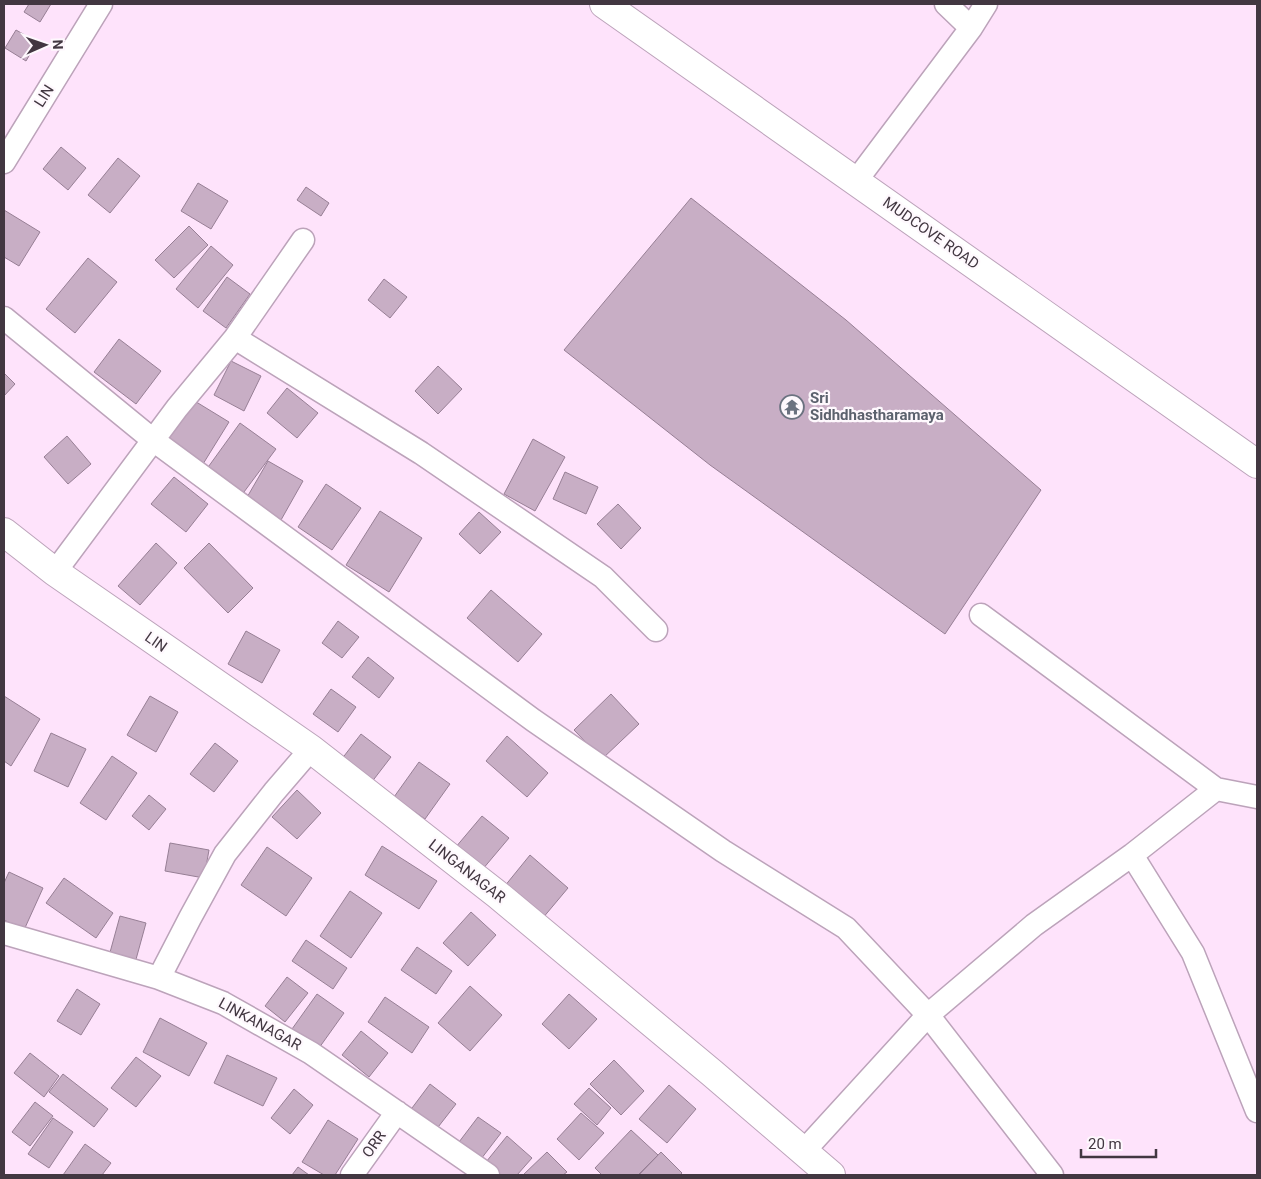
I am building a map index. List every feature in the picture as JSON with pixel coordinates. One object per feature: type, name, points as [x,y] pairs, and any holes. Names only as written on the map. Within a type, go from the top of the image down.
[{"type":"street","name":"LIN","points":[[4,162],[101,4]]},
{"type":"street","name":"MUDCOVE ROAD","points":[[604,4],[1257,464]]},
{"type":"street","points":[[946,4],[971,28]]},
{"type":"street","points":[[856,181],[971,28],[986,4]]},
{"type":"street","points":[[55,572],[177,408],[235,338],[303,240]]},
{"type":"street","points":[[4,318],[153,440],[533,720],[723,851],[846,928],[928,1015],[1052,1175]]},
{"type":"street","points":[[235,338],[421,452],[603,577],[656,630]]},
{"type":"street","name":"LIN","points":[[4,532],[55,572],[311,749]]},
{"type":"street","points":[[981,615],[1216,789],[1257,797]]},
{"type":"street","points":[[159,978],[224,854],[311,749]]},
{"type":"street","name":"LINGANAGAR","points":[[311,749],[506,902],[712,1073],[831,1175]]},
{"type":"street","points":[[803,1152],[928,1015],[1034,925],[1132,856],[1216,789]]},
{"type":"street","points":[[1132,856],[1193,953],[1257,1112]]},
{"type":"street","name":"LINKANAGAR","points":[[4,933],[159,978],[224,1003],[311,1053],[488,1175]]},
{"type":"street","name":"ORR","points":[[352,1175],[397,1112]]},
{"type":"building","points":[[29,4],[51,4],[40,22],[24,12]]},
{"type":"building","points":[[16,30],[37,42],[26,61],[5,48]]},
{"type":"building","points":[[61,147],[86,168],[68,190],[43,169]]},
{"type":"building","points":[[118,158],[140,176],[110,213],[88,195]]},
{"type":"building","points":[[198,183],[228,201],[211,229],[181,211]]},
{"type":"building","points":[[306,187],[329,203],[321,216],[297,200]]},
{"type":"building","name":"Sri Sidhdhastharamaya","points":[[691,198],[846,320],[1041,490],[945,634],[710,465],[564,350]]},
{"type":"building","points":[[4,210],[40,232],[19,266],[4,257]]},
{"type":"building","points":[[189,226],[208,245],[174,278],[155,260]]},
{"type":"building","points":[[211,246],[233,265],[198,308],[176,289]]},
{"type":"building","points":[[88,258],[117,282],[75,333],[46,309]]},
{"type":"building","points":[[227,277],[250,294],[226,328],[203,311]]},
{"type":"building","points":[[384,279],[407,297],[390,318],[368,300]]},
{"type":"building","points":[[119,339],[161,371],[136,404],[94,372]]},
{"type":"building","points":[[231,361],[261,376],[244,411],[214,395]]},
{"type":"building","points":[[438,366],[462,389],[438,414],[415,391]]},
{"type":"building","points":[[4,373],[15,384],[4,396]]},
{"type":"building","points":[[287,388],[318,413],[297,438],[267,413]]},
{"type":"building","points":[[193,400],[229,422],[203,464],[167,442]]},
{"type":"building","points":[[240,423],[276,449],[241,496],[206,470]]},
{"type":"building","points":[[67,436],[91,464],[68,484],[44,457]]},
{"type":"building","points":[[533,439],[565,457],[535,511],[504,494]]},
{"type":"building","points":[[268,461],[303,481],[281,520],[246,499]]},
{"type":"building","points":[[565,472],[598,487],[586,514],[553,499]]},
{"type":"building","points":[[174,477],[208,504],[186,532],[151,504]]},
{"type":"building","points":[[326,484],[361,508],[332,550],[298,527]]},
{"type":"building","points":[[618,504],[641,528],[621,549],[597,524]]},
{"type":"building","points":[[380,511],[422,538],[389,592],[346,565]]},
{"type":"building","points":[[479,512],[501,532],[480,554],[459,534]]},
{"type":"building","points":[[156,543],[177,563],[140,605],[118,586]]},
{"type":"building","points":[[209,543],[253,588],[228,613],[184,568]]},
{"type":"building","points":[[491,590],[542,634],[518,662],[467,618]]},
{"type":"building","points":[[338,621],[359,637],[342,658],[322,643]]},
{"type":"building","points":[[246,631],[280,650],[262,683],[228,664]]},
{"type":"building","points":[[368,657],[394,678],[379,698],[352,677]]},
{"type":"building","points":[[331,689],[356,707],[338,732],[313,714]]},
{"type":"building","points":[[611,694],[639,724],[602,759],[574,730]]},
{"type":"building","points":[[4,696],[40,719],[11,766],[4,761]]},
{"type":"building","points":[[150,696],[178,712],[156,752],[127,735]]},
{"type":"building","points":[[51,733],[86,749],[68,787],[34,771]]},
{"type":"building","points":[[361,734],[391,757],[371,783],[341,760]]},
{"type":"building","points":[[507,736],[548,773],[527,797],[486,761]]},
{"type":"building","points":[[215,743],[238,761],[214,792],[190,774]]},
{"type":"building","points":[[112,756],[137,773],[106,820],[80,803]]},
{"type":"building","points":[[419,762],[450,784],[425,819],[394,797]]},
{"type":"building","points":[[297,790],[321,813],[297,839],[272,817]]},
{"type":"building","points":[[149,795],[166,809],[149,830],[132,816]]},
{"type":"building","points":[[482,816],[509,838],[482,870],[455,848]]},
{"type":"building","points":[[170,843],[209,850],[204,878],[165,871]]},
{"type":"building","points":[[382,846],[437,881],[419,909],[365,875]]},
{"type":"building","points":[[267,847],[312,878],[286,916],[241,885]]},
{"type":"building","points":[[530,855],[568,888],[542,919],[504,887]]},
{"type":"building","points":[[9,872],[43,888],[24,930],[4,920],[4,883]]},
{"type":"building","points":[[64,878],[113,913],[96,938],[46,903]]},
{"type":"building","points":[[350,891],[382,913],[351,958],[320,936]]},
{"type":"building","points":[[471,912],[496,935],[468,966],[443,943]]},
{"type":"building","points":[[120,916],[146,923],[135,963],[109,956]]},
{"type":"building","points":[[306,940],[347,968],[333,989],[292,961]]},
{"type":"building","points":[[417,947],[452,971],[436,994],[401,970]]},
{"type":"building","points":[[287,977],[308,993],[285,1022],[265,1006]]},
{"type":"building","points":[[470,986],[502,1015],[470,1051],[438,1023]]},
{"type":"building","points":[[77,989],[100,1004],[81,1035],[57,1021]]},
{"type":"building","points":[[317,994],[344,1013],[319,1048],[292,1029]]},
{"type":"building","points":[[569,994],[597,1019],[569,1049],[542,1024]]},
{"type":"building","points":[[385,997],[429,1027],[412,1053],[368,1022]]},
{"type":"building","points":[[160,1018],[207,1043],[189,1076],[143,1052]]},
{"type":"building","points":[[361,1031],[388,1053],[369,1077],[342,1055]]},
{"type":"building","points":[[30,1053],[59,1076],[44,1097],[14,1073]]},
{"type":"building","points":[[227,1055],[277,1078],[263,1106],[214,1083]]},
{"type":"building","points":[[136,1057],[161,1076],[136,1107],[111,1088]]},
{"type":"building","points":[[614,1060],[644,1091],[621,1115],[590,1084]]},
{"type":"building","points":[[63,1074],[108,1109],[94,1127],[49,1092]]},
{"type":"building","points":[[430,1084],[456,1104],[435,1131],[409,1112]]},
{"type":"building","points":[[669,1085],[696,1109],[667,1143],[639,1119]]},
{"type":"building","points":[[589,1088],[611,1108],[597,1125],[574,1104]]},
{"type":"building","points":[[294,1089],[313,1105],[290,1134],[271,1118]]},
{"type":"building","points":[[35,1102],[53,1116],[30,1146],[12,1132]]},
{"type":"building","points":[[581,1113],[604,1133],[579,1160],[557,1139]]},
{"type":"building","points":[[478,1117],[501,1133],[481,1159],[459,1142]]},
{"type":"building","points":[[53,1118],[73,1132],[49,1168],[28,1154]]},
{"type":"building","points":[[328,1120],[358,1139],[335,1175],[324,1175],[302,1162]]},
{"type":"building","points":[[631,1130],[658,1155],[638,1175],[602,1175],[595,1168]]},
{"type":"building","points":[[507,1136],[532,1158],[517,1175],[501,1175],[486,1162]]},
{"type":"building","points":[[85,1144],[111,1163],[102,1175],[63,1175]]},
{"type":"building","points":[[547,1152],[567,1172],[563,1175],[523,1175]]},
{"type":"building","points":[[661,1152],[682,1173],[680,1175],[639,1175]]},
{"type":"building","points":[[298,1167],[309,1175],[292,1175]]},
{"type":"place","name":"Sri Sidhdhastharamaya","points":[[792,407]]}]
